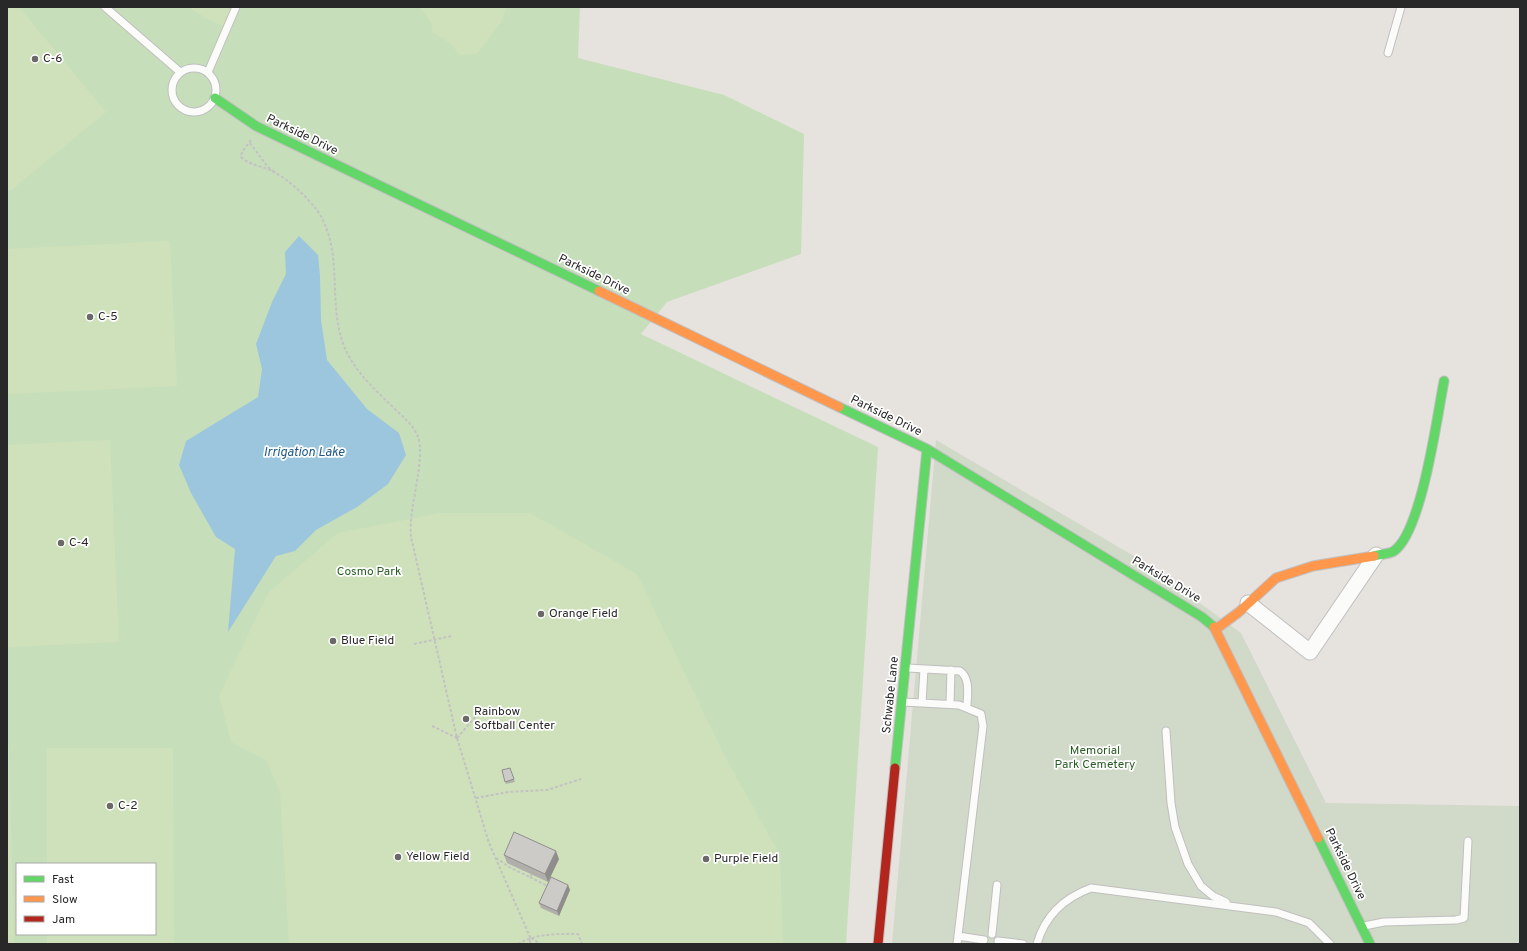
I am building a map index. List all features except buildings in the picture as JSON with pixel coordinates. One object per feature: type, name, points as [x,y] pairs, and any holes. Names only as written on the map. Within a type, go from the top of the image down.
[{"type":"street","name":"Parkside Drive","points":[[215,98],[256,126],[927,449],[1202,617],[1216,629],[1370,944]]},
{"type":"street","points":[[1216,629],[1276,578],[1313,566],[1394,551],[1408,536],[1419,506],[1444,381]]},
{"type":"street","name":"Schwabe Lane","points":[[878,944],[927,449]]},
{"type":"street","points":[[1248,603],[1310,652],[1376,555]]},
{"type":"lane","points":[[105,7],[180,72]]},
{"type":"lane","points":[[208,72],[236,7]]},
{"type":"lane","points":[[1388,53],[1400,7]]},
{"type":"lane","points":[[195,67],[208,72],[216,84],[215,98],[212,104],[200,111],[186,110],[179,106],[172,93],[173,85],[180,72],[195,67]]},
{"type":"lane","points":[[905,668],[960,671],[965,675],[968,682],[967,708]]},
{"type":"lane","points":[[922,703],[924,669]]},
{"type":"lane","points":[[950,704],[952,670]]},
{"type":"lane","points":[[902,702],[950,704],[967,708],[981,714],[983,737],[958,940],[985,942],[987,935],[992,934],[997,936],[997,943],[1023,944]]},
{"type":"lane","points":[[1166,731],[1174,821],[1188,864],[1201,886],[1213,896],[1234,906]]},
{"type":"lane","points":[[1362,926],[1384,922],[1456,920],[1464,918],[1468,841]]},
{"type":"lane","points":[[992,934],[997,885]]},
{"type":"lane","points":[[1037,944],[1047,920],[1060,906],[1073,895],[1091,888],[1276,912],[1309,923],[1330,944]]},
{"type":"path","points":[[256,126],[250,143],[242,152],[241,157],[248,163],[274,172]]},
{"type":"path","points":[[250,143],[267,166],[304,197],[316,210],[324,222],[332,253],[337,322],[341,338],[356,368],[412,426],[418,437],[419,460],[410,523],[411,537],[457,738],[489,843],[530,937],[530,944]]},
{"type":"path","points":[[414,644],[452,636]]},
{"type":"path","points":[[457,738],[477,715]]},
{"type":"path","points":[[432,726],[457,738]]},
{"type":"path","points":[[476,798],[508,792],[547,790],[581,779]]},
{"type":"path","points":[[495,857],[511,868],[531,876],[550,888]]},
{"type":"path","points":[[518,944],[530,937],[546,934],[578,934],[582,944]]},
{"type":"path","points":[[530,937],[541,944]]},
{"type":"green space","name":"Cosmo Park","points":[[7,7],[580,7],[578,58],[724,95],[804,134],[801,254],[667,302],[641,334],[878,447],[846,944],[7,944]]},
{"type":"green space","name":"C-6","points":[[7,7],[19,7],[106,112],[10,191],[7,188]]},
{"type":"green space","points":[[188,7],[236,7],[228,28],[211,21]]},
{"type":"green space","points":[[420,7],[507,7],[501,22],[477,54],[459,55],[452,44],[433,33],[431,23]]},
{"type":"green space","name":"C-5","points":[[170,241],[177,386],[7,394],[7,249]]},
{"type":"green space","name":"C-4","points":[[110,440],[119,642],[7,647],[7,445]]},
{"type":"green space","name":"Memorial Park Cemetery","points":[[936,440],[1139,559],[1241,633],[1326,803],[1520,806],[1520,944],[892,944]]},
{"type":"green space","name":"Rainbow Softball Center","points":[[441,513],[530,513],[637,574],[724,755],[780,855],[783,944],[289,944],[280,792],[266,760],[231,742],[219,696],[268,593],[338,533]]},
{"type":"green space","points":[[7,746],[9,746],[14,944],[7,944]]},
{"type":"green space","name":"C-2","points":[[47,748],[173,748],[174,944],[47,944],[47,935],[156,935],[156,863],[47,863]]},
{"type":"water","name":"Irrigation Lake","points":[[299,236],[318,255],[321,320],[327,360],[367,409],[399,433],[406,455],[388,484],[357,507],[316,530],[295,551],[276,556],[228,632],[235,549],[216,537],[191,493],[179,465],[186,441],[258,397],[262,369],[256,344],[272,302],[286,274],[285,252]]},
{"type":"traffic: fast","points":[[215,98],[256,126],[599,291]]},
{"type":"traffic: fast","points":[[1374,556],[1394,551],[1404,539],[1413,521],[1427,472],[1444,381]]},
{"type":"traffic: fast","points":[[839,407],[927,449],[1202,617],[1214,627]]},
{"type":"traffic: fast","points":[[895,768],[927,449]]},
{"type":"traffic: fast","points":[[1318,838],[1370,944]]},
{"type":"traffic: slow","points":[[599,291],[839,407]]},
{"type":"traffic: slow","points":[[1216,629],[1239,612],[1276,578],[1313,566],[1374,556]]},
{"type":"traffic: slow","points":[[1214,627],[1318,838]]},
{"type":"traffic: jam","points":[[878,944],[895,768]]},
{"type":"place","name":"C-6","points":[[35,59]]},
{"type":"place","name":"C-5","points":[[90,317]]},
{"type":"place","name":"C-4","points":[[61,543]]},
{"type":"place","name":"Orange Field","points":[[541,614]]},
{"type":"place","name":"Blue Field","points":[[333,641]]},
{"type":"place","name":"Rainbow Softball Center","points":[[466,719]]},
{"type":"place","name":"C-2","points":[[110,806]]},
{"type":"place","name":"Yellow Field","points":[[398,857]]},
{"type":"place","name":"Purple Field","points":[[706,859]]}]
